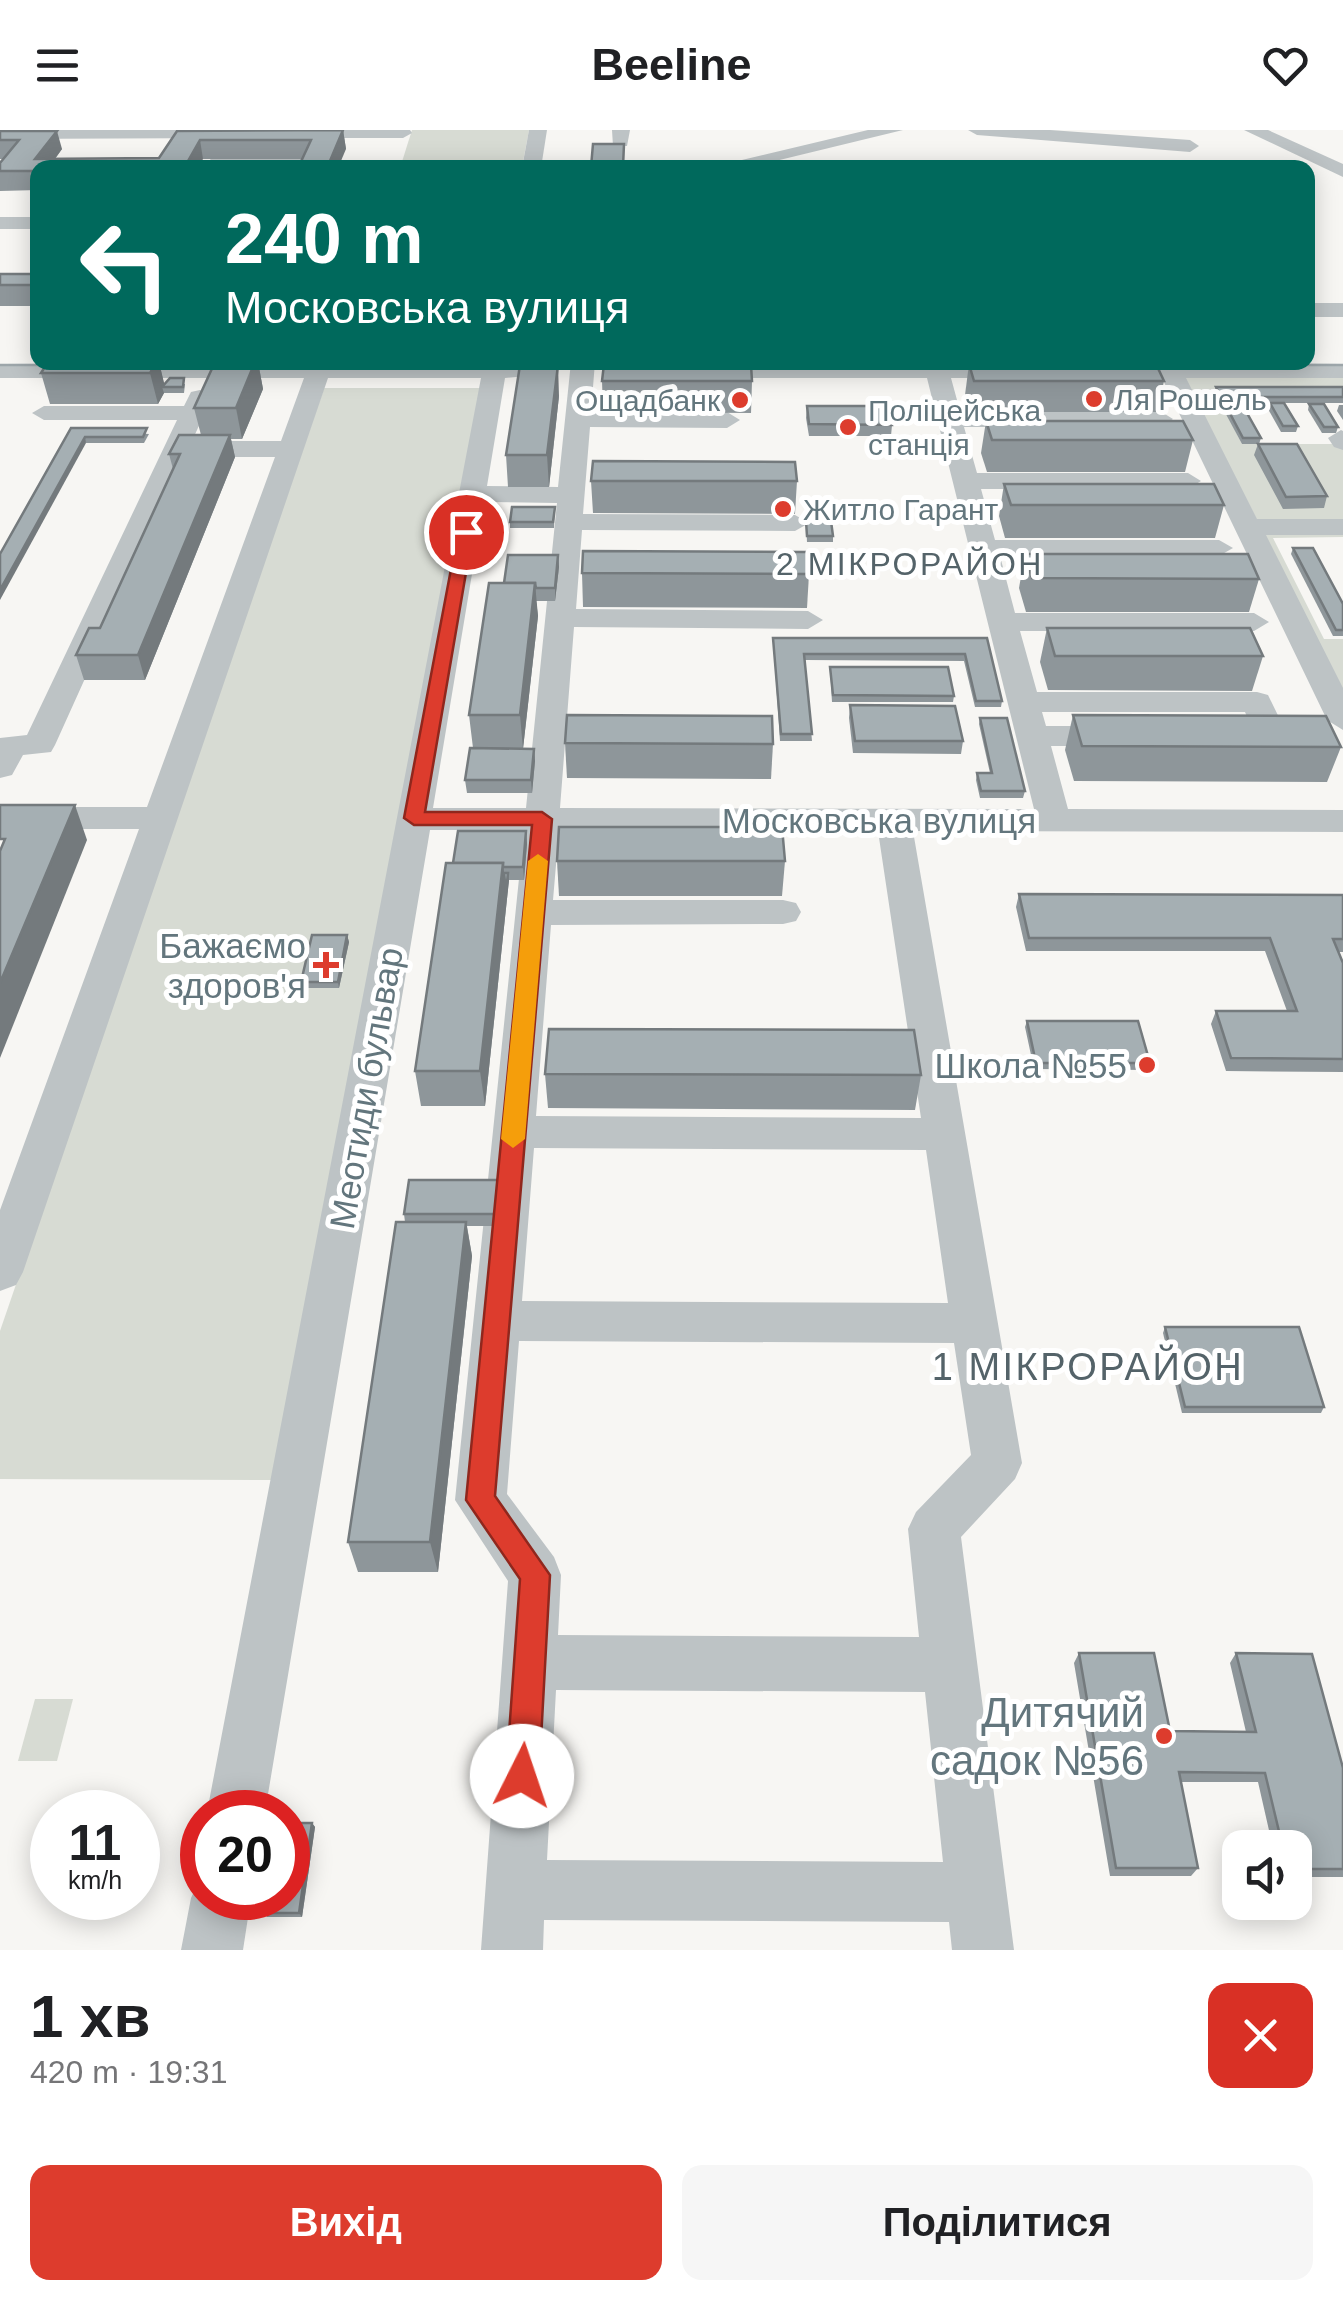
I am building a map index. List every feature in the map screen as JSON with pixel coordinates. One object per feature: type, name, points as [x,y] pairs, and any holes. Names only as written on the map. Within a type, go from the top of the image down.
[{"type":"street","points":[[532,160],[538,130]]},
{"type":"street","points":[[718,160],[815,138],[894,130]]},
{"type":"street","points":[[977,130],[1198,143],[1161,160]]},
{"type":"street","points":[[1253,130],[1343,171]]},
{"type":"street","points":[[0,134],[262,133],[295,150]]},
{"type":"street","points":[[70,156],[86,134]]},
{"type":"street","points":[[164,156],[178,134]]},
{"type":"street","points":[[236,160],[402,138]]},
{"type":"street","points":[[0,223],[30,223]]},
{"type":"street","points":[[1315,287],[1343,287]]},
{"type":"street","points":[[1315,310],[1343,310]]},
{"type":"street","points":[[0,355],[30,355]]},
{"type":"street","points":[[1315,356],[1343,356]]},
{"type":"street","points":[[0,371],[80,370]]},
{"type":"street","points":[[4,1252],[319,370]]},
{"type":"street","name":"Меотиди бульвар","points":[[240,1790],[494,370]]},
{"type":"street","points":[[512,1950],[535,1575],[480,1500],[578,419],[594,370]]},
{"type":"street","points":[[666,371],[767,376],[880,370]]},
{"type":"street","points":[[937,370],[1054,820]]},
{"type":"street","points":[[1022,370],[1050,371]]},
{"type":"street","points":[[1088,371],[1111,370]]},
{"type":"street","points":[[1181,370],[1248,527],[1343,720]]},
{"type":"street","points":[[1302,370],[1343,371]]},
{"type":"street","points":[[0,768],[11,745],[39,745],[196,405],[44,413]]},
{"type":"street","points":[[578,419],[727,420]]},
{"type":"street","points":[[949,419],[1160,419]]},
{"type":"street","points":[[176,450],[291,450]]},
{"type":"street","points":[[966,480],[1188,481]]},
{"type":"street","points":[[472,494],[570,508],[796,523]]},
{"type":"street","points":[[1248,527],[1313,536],[1343,527]]},
{"type":"street","points":[[983,548],[1219,548]]},
{"type":"street","points":[[560,618],[808,620]]},
{"type":"street","points":[[1002,622],[1254,622]]},
{"type":"street","points":[[1023,702],[1257,702],[1272,736],[1212,736]]},
{"type":"street","points":[[1032,736],[1152,736]]},
{"type":"street","points":[[550,737],[587,737]]},
{"type":"street","points":[[0,818],[161,818]]},
{"type":"street","name":"Московська вулиця","points":[[414,818],[1343,821]]},
{"type":"street","points":[[894,820],[997,1462],[934,1529],[983,1950]]},
{"type":"street","points":[[534,912],[784,912]]},
{"type":"street","points":[[514,1132],[945,1134]]},
{"type":"street","points":[[497,1321],[975,1323]]},
{"type":"street","points":[[530,1662],[950,1665]]},
{"type":"street","points":[[515,1890],[976,1892]]},
{"type":"street","points":[[212,1950],[217,1920]]},
{"type":"shaded area","points":[[412,130],[529,130],[523,160],[403,160]]},
{"type":"shaded area","points":[[1184,376],[1343,376],[1343,392],[1216,392],[1242,444],[1343,444],[1343,537],[1273,538],[1324,639],[1343,639],[1343,690]]},
{"type":"shaded area","points":[[324,388],[481,388],[274,1480],[0,1479],[0,1331]]},
{"type":"shaded area","points":[[35,1699],[73,1699],[57,1761],[18,1761]]},
{"type":"building","points":[[343,130],[330,160],[302,160],[311,140],[200,140],[189,160],[30,160],[30,171],[0,171],[0,163],[19,140],[0,140],[0,131],[57,131],[35,159],[159,158],[177,131]]},
{"type":"building","points":[[593,144],[624,144],[623,160],[592,160]]},
{"type":"building","points":[[0,274],[30,274],[30,285],[0,285]]},
{"type":"building","points":[[43,370],[152,370],[150,373],[41,373]]},
{"type":"building","points":[[211,370],[252,370],[236,408],[194,408]]},
{"type":"building","points":[[519,370],[557,370],[547,455],[506,455]]},
{"type":"building","points":[[603,370],[751,370],[752,381],[602,381]]},
{"type":"building","points":[[971,370],[1159,370],[1164,381],[974,381]]},
{"type":"building","points":[[170,378],[184,378],[183,387],[162,387]]},
{"type":"building","points":[[1216,387],[1343,387],[1343,397],[1238,397],[1261,438],[1243,438]]},
{"type":"building","points":[[1270,403],[1284,403],[1298,426],[1283,426]]},
{"type":"building","points":[[1309,404],[1324,404],[1338,427],[1324,427]]},
{"type":"building","points":[[807,406],[888,406],[892,425],[809,424]]},
{"type":"building","points":[[986,421],[1183,421],[1193,440],[992,440]]},
{"type":"building","points":[[71,428],[147,428],[143,437],[85,437],[0,590],[0,554]]},
{"type":"building","points":[[179,435],[230,435],[138,655],[76,655],[89,628],[100,628],[180,454],[169,454]]},
{"type":"building","points":[[1258,444],[1297,444],[1327,496],[1286,497]]},
{"type":"building","points":[[593,461],[795,462],[797,481],[591,481]]},
{"type":"building","points":[[1004,484],[1214,484],[1224,505],[1011,505]]},
{"type":"building","points":[[512,507],[555,507],[553,522],[510,522]]},
{"type":"building","points":[[806,521],[831,521],[833,536],[807,536]]},
{"type":"building","points":[[1293,548],[1313,548],[1343,604],[1343,630],[1336,630]]},
{"type":"building","points":[[583,551],[807,552],[809,574],[582,573]]},
{"type":"building","points":[[1025,554],[1248,554],[1259,579],[1032,578]]},
{"type":"building","points":[[508,555],[558,555],[555,588],[536,588],[535,583],[504,583]]},
{"type":"building","points":[[489,583],[535,583],[520,715],[469,715]]},
{"type":"building","points":[[1047,628],[1250,628],[1263,656],[1055,656]]},
{"type":"building","points":[[773,638],[987,638],[1002,701],[976,701],[965,654],[804,654],[812,734],[781,734]]},
{"type":"building","points":[[830,667],[948,667],[954,696],[833,695]]},
{"type":"building","points":[[850,705],[955,706],[963,741],[855,741]]},
{"type":"building","points":[[567,715],[772,716],[773,744],[565,743]]},
{"type":"building","points":[[1073,715],[1326,716],[1341,747],[1082,746]]},
{"type":"building","points":[[980,718],[1007,718],[1025,791],[981,791],[977,773],[992,773]]},
{"type":"building","points":[[470,748],[534,749],[531,780],[465,780]]},
{"type":"building","points":[[0,805],[75,805],[0,983],[0,851],[5,839],[0,839]]},
{"type":"building","points":[[559,827],[782,827],[785,861],[557,861]]},
{"type":"building","points":[[458,831],[526,831],[523,867],[453,863]]},
{"type":"building","points":[[446,863],[503,863],[480,1071],[415,1071]]},
{"type":"building","points":[[1019,894],[1343,895],[1343,939],[1333,939],[1343,963],[1343,1059],[1231,1058],[1216,1011],[1297,1011],[1270,938],[1029,938]]},
{"type":"building","points":[[312,935],[347,935],[338,982],[301,982]]},
{"type":"building","points":[[1027,1021],[1138,1021],[1150,1063],[1036,1063]]},
{"type":"building","points":[[549,1029],[914,1030],[921,1075],[545,1074]]},
{"type":"building","points":[[409,1180],[503,1180],[500,1214],[404,1214]]},
{"type":"building","points":[[396,1222],[466,1222],[430,1542],[348,1542]]},
{"type":"building","points":[[1165,1327],[1299,1327],[1324,1407],[1185,1407]]},
{"type":"building","points":[[1079,1653],[1154,1653],[1170,1731],[1256,1732],[1236,1653],[1312,1654],[1343,1768],[1343,1869],[1312,1869],[1312,1830],[1279,1830],[1265,1773],[1179,1772],[1198,1868],[1116,1868]]},
{"type":"tram line","points":[[0,365],[30,365]]},
{"type":"tram line","points":[[1315,365],[1343,365]]},
{"type":"slow traffic","points":[[513,1139],[538,861]]},
{"type":"place","name":"Ля Рошель","points":[[1094,399]]},
{"type":"place","name":"Ощадбанк","points":[[740,400]]},
{"type":"place","name":"Поліцейська станція","points":[[848,427]]},
{"type":"place","name":"Житло Гарант","points":[[783,509]]},
{"type":"place","name":"Бажаємо здоров'я","points":[[326,965]]},
{"type":"place","name":"Школа №55","points":[[1147,1065]]},
{"type":"place","name":"Дитячий садок №56","points":[[1164,1736]]},
{"type":"district","name":"2 МІКРОРАЙОН","points":[[910,564]]},
{"type":"district","name":"1 МІКРОРАЙОН","points":[[1088,1367]]},
{"type":"route","points":[[466,532],[414,818],[542,819],[480,1500],[535,1575],[522,1776]]}]
